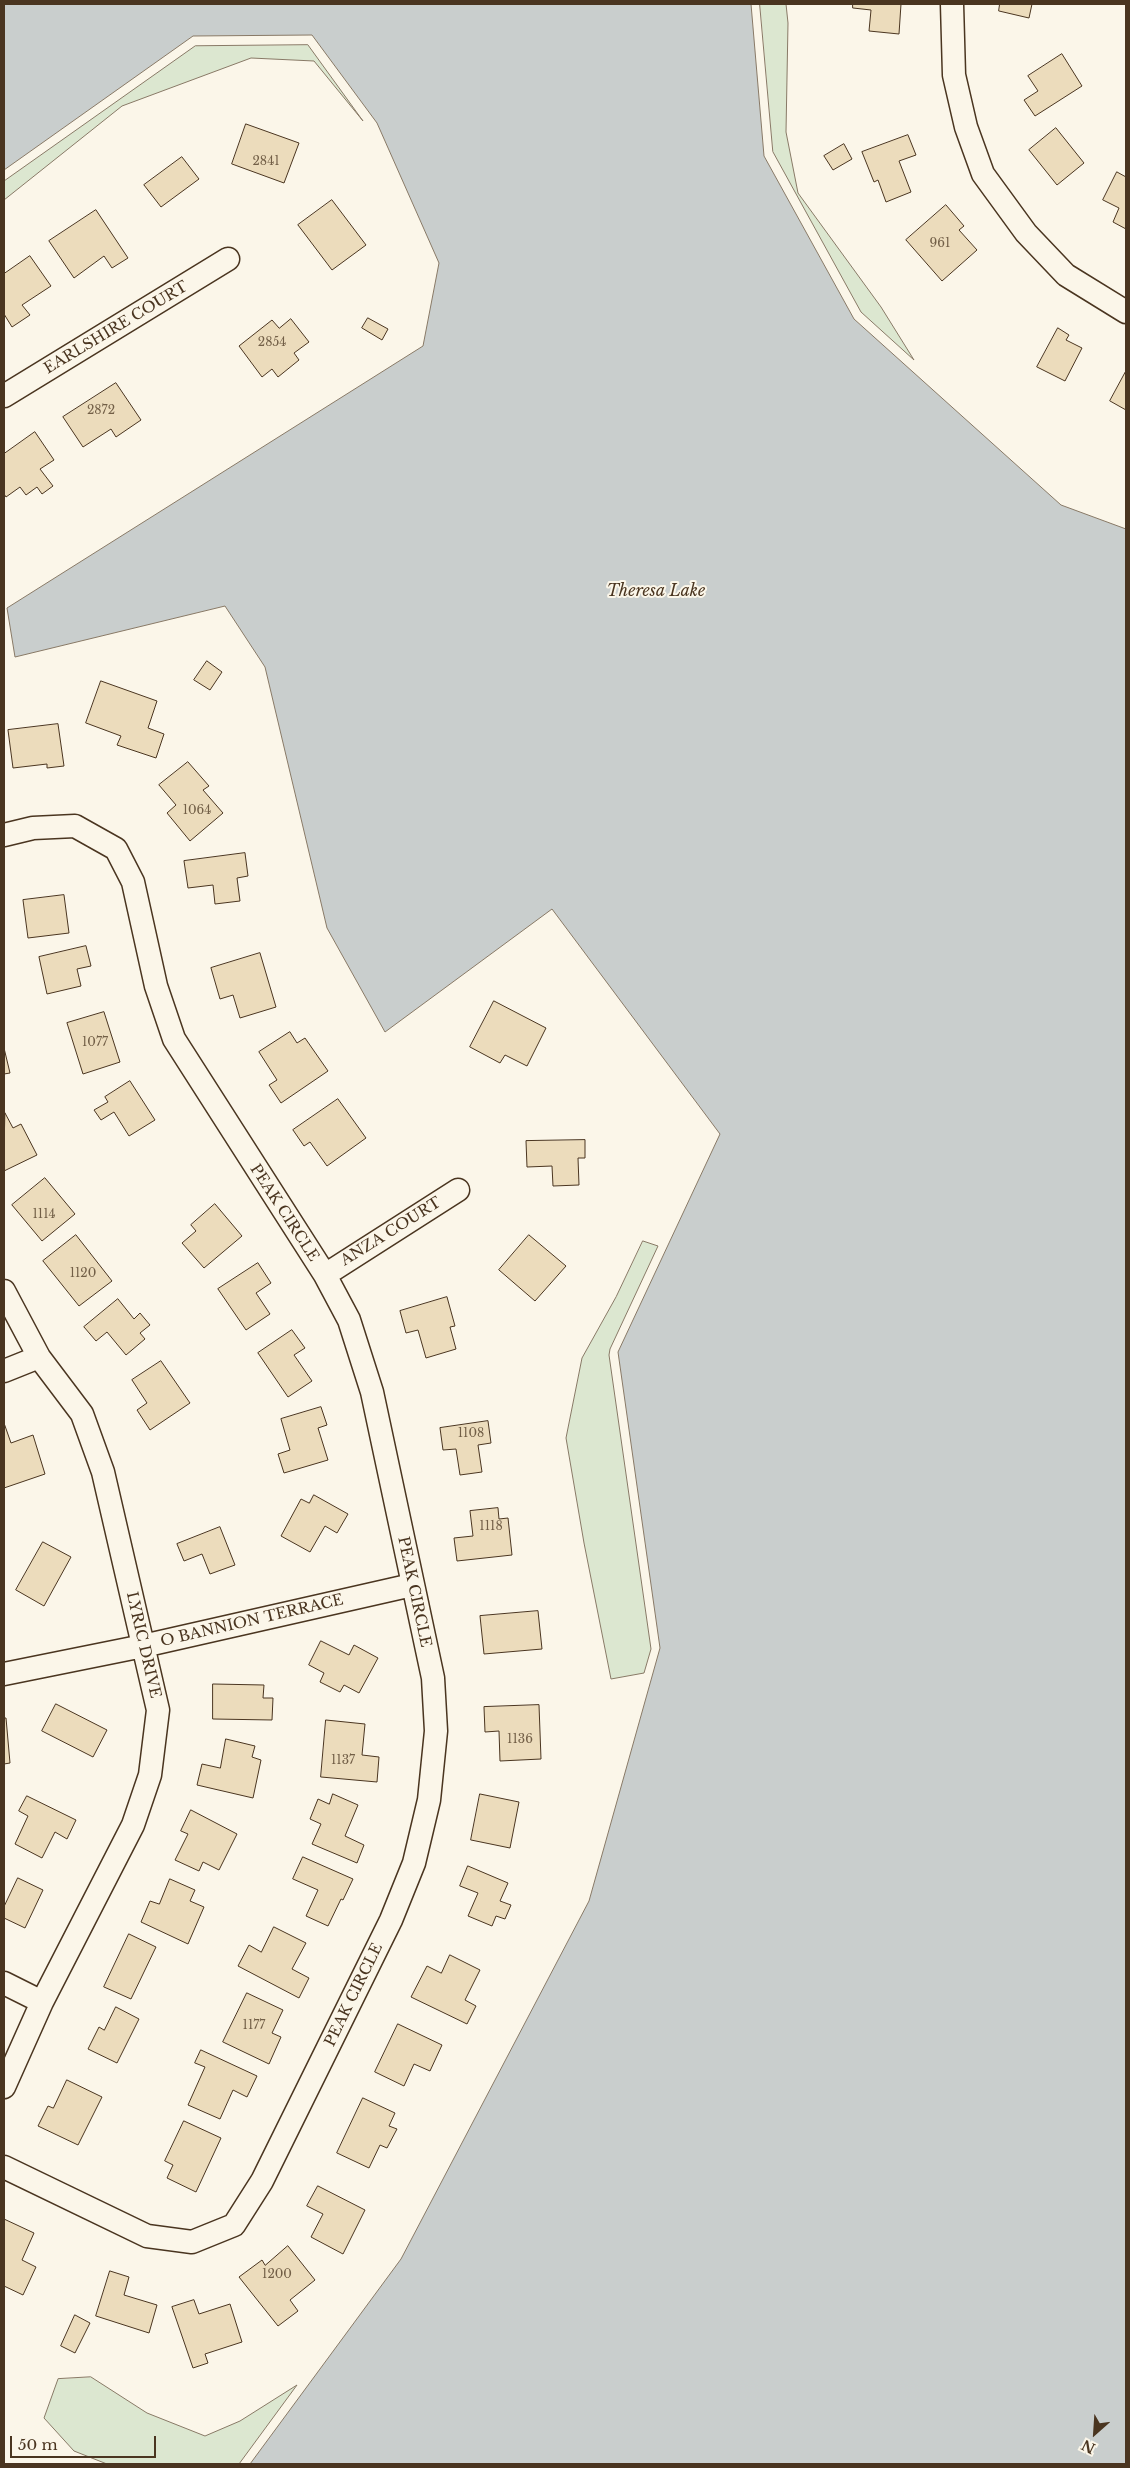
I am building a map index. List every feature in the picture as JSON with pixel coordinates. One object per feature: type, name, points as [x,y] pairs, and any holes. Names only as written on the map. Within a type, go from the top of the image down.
[{"type":"street","points":[[952,4],[954,74],[966,127],[984,174],[1026,233],[1066,275],[1126,312]]},
{"type":"street","name":"EARLSHIRE COURT","points":[[4,396],[228,259]]},
{"type":"street","name":"PEAK CIRCLE","points":[[4,835],[33,828],[75,826],[116,849],[134,882],[156,986],[174,1039],[325,1275],[349,1320],[372,1392],[433,1678],[436,1732],[429,1800],[414,1863],[391,1920],[262,2181],[234,2224],[192,2242],[147,2236],[4,2167]]},
{"type":"street","name":"ANZA COURT","points":[[325,1275],[458,1190]]},
{"type":"street","name":"LYRIC DRIVE","points":[[4,1290],[39,1357],[82,1414],[85,1422],[103,1472],[158,1710],[150,1775],[133,1825],[42,2002],[4,2086]]},
{"type":"street","points":[[4,1371],[39,1357]]},
{"type":"street","name":"O BANNION TERRACE","points":[[4,1674],[143,1646],[412,1585]]},
{"type":"street","points":[[4,1983],[42,2002]]},
{"type":"green space","points":[[760,4],[786,4],[788,23],[786,132],[798,193],[881,307],[914,360],[861,312],[773,152]]},
{"type":"green space","points":[[308,45],[363,121],[314,61],[251,58],[122,106],[4,200],[4,181],[195,46]]},
{"type":"green space","points":[[643,1241],[658,1246],[610,1349],[609,1355],[651,1649],[644,1673],[611,1679],[584,1543],[566,1438],[582,1358],[616,1297]]},
{"type":"green space","points":[[91,2377],[147,2413],[205,2436],[240,2421],[297,2385],[239,2464],[107,2464],[74,2451],[44,2418],[58,2379]]},
{"type":"water","name":"Theresa Lake","points":[[4,4],[751,4],[764,156],[854,319],[1061,505],[1126,529],[1126,2464],[250,2464],[401,2259],[589,1901],[660,1648],[618,1352],[720,1134],[552,909],[385,1032],[327,928],[265,667],[225,606],[15,657],[7,608],[423,346],[439,263],[377,123],[312,35],[193,36],[4,170]]},
{"type":"building","points":[[853,4],[901,4],[899,34],[869,31],[871,10],[853,8]]},
{"type":"building","points":[[1000,4],[1032,4],[1029,18],[999,11]]},
{"type":"building","points":[[1062,54],[1082,86],[1035,116],[1024,100],[1038,91],[1028,76]]},
{"type":"building","points":[[246,124],[299,143],[284,183],[232,164]]},
{"type":"building","points":[[1056,128],[1084,163],[1057,185],[1029,150]]},
{"type":"building","points":[[908,135],[916,155],[899,161],[911,192],[886,202],[878,180],[874,182],[862,152]]},
{"type":"building","points":[[844,144],[852,159],[833,170],[824,156]]},
{"type":"building","points":[[182,157],[199,179],[161,207],[144,185]]},
{"type":"building","points":[[1117,172],[1126,177],[1126,229],[1113,222],[1119,208],[1103,200]]},
{"type":"building","points":[[332,200],[366,245],[332,270],[298,225]]},
{"type":"building","points":[[946,205],[964,226],[959,230],[977,250],[942,281],[906,240]]},
{"type":"building","points":[[96,210],[128,258],[112,268],[104,256],[74,278],[49,241]]},
{"type":"building","points":[[30,256],[51,286],[22,305],[30,315],[12,327],[4,314],[4,274]]},
{"type":"building","points":[[368,318],[388,329],[382,340],[362,328]]},
{"type":"building","points":[[291,319],[309,342],[294,353],[299,360],[278,377],[272,369],[262,377],[239,346],[272,320],[279,328]]},
{"type":"building","points":[[1058,328],[1069,335],[1066,340],[1082,348],[1065,381],[1037,367]]},
{"type":"building","points":[[1126,371],[1126,410],[1110,401]]},
{"type":"building","points":[[116,383],[141,420],[116,437],[111,429],[83,447],[63,417]]},
{"type":"building","points":[[35,432],[54,460],[40,469],[53,486],[42,494],[37,487],[26,495],[20,487],[6,497],[4,494],[4,454]]},
{"type":"building","points":[[207,661],[222,672],[210,690],[194,680]]},
{"type":"building","points":[[101,681],[157,701],[148,728],[164,734],[156,758],[117,745],[121,736],[86,723]]},
{"type":"building","points":[[58,724],[64,766],[47,768],[47,764],[13,768],[8,730]]},
{"type":"building","points":[[188,762],[209,786],[203,790],[223,813],[190,841],[167,813],[176,805],[159,785]]},
{"type":"building","points":[[245,853],[248,876],[237,878],[240,901],[215,904],[213,885],[188,888],[184,861]]},
{"type":"building","points":[[64,895],[69,933],[28,938],[23,900]]},
{"type":"building","points":[[86,946],[91,966],[77,969],[81,986],[47,994],[39,957]]},
{"type":"building","points":[[260,953],[276,1007],[240,1018],[233,995],[220,999],[211,968]]},
{"type":"building","points":[[494,1001],[546,1028],[527,1066],[505,1055],[500,1063],[470,1047]]},
{"type":"building","points":[[104,1012],[120,1062],[83,1074],[67,1023]]},
{"type":"building","points":[[290,1032],[297,1043],[305,1038],[328,1071],[281,1103],[269,1085],[277,1080],[259,1052]]},
{"type":"building","points":[[4,1048],[10,1073],[4,1074]]},
{"type":"building","points":[[130,1081],[155,1120],[129,1136],[114,1112],[101,1120],[94,1110],[108,1102],[105,1097]]},
{"type":"building","points":[[338,1099],[366,1138],[327,1166],[310,1142],[304,1146],[293,1130]]},
{"type":"building","points":[[5,1113],[13,1128],[21,1124],[37,1155],[4,1171]]},
{"type":"building","points":[[585,1140],[585,1158],[578,1158],[579,1185],[553,1186],[552,1166],[527,1167],[526,1141]]},
{"type":"building","points":[[45,1178],[75,1214],[42,1241],[12,1205]]},
{"type":"building","points":[[215,1204],[242,1236],[204,1268],[182,1243],[196,1231],[191,1225]]},
{"type":"building","points":[[76,1235],[112,1281],[79,1306],[43,1261]]},
{"type":"building","points":[[529,1235],[566,1266],[535,1301],[499,1270]]},
{"type":"building","points":[[258,1263],[271,1283],[256,1293],[270,1314],[246,1330],[218,1289]]},
{"type":"building","points":[[447,1297],[455,1326],[450,1327],[456,1349],[426,1358],[418,1330],[406,1333],[400,1311]]},
{"type":"building","points":[[118,1299],[134,1319],[140,1313],[150,1325],[140,1333],[145,1339],[126,1355],[107,1332],[96,1341],[84,1327]]},
{"type":"building","points":[[292,1330],[305,1348],[294,1355],[312,1381],[288,1397],[258,1353]]},
{"type":"building","points":[[161,1361],[190,1403],[150,1430],[137,1410],[147,1403],[132,1380]]},
{"type":"building","points":[[321,1407],[327,1425],[318,1428],[328,1460],[284,1473],[278,1454],[290,1450],[281,1419]]},
{"type":"building","points":[[488,1421],[491,1443],[478,1445],[482,1472],[460,1475],[456,1449],[443,1450],[440,1428]]},
{"type":"building","points":[[4,1423],[11,1443],[33,1435],[45,1474],[4,1488]]},
{"type":"building","points":[[314,1495],[348,1514],[337,1533],[325,1526],[310,1552],[281,1536],[301,1499],[309,1503]]},
{"type":"building","points":[[498,1508],[499,1519],[508,1518],[512,1555],[457,1561],[454,1538],[473,1536],[470,1511]]},
{"type":"building","points":[[220,1527],[235,1565],[210,1574],[202,1554],[184,1561],[177,1544]]},
{"type":"building","points":[[43,1542],[71,1557],[44,1606],[16,1590]]},
{"type":"building","points":[[538,1611],[542,1649],[484,1654],[480,1616]]},
{"type":"building","points":[[321,1641],[349,1655],[354,1645],[378,1658],[359,1693],[344,1685],[340,1692],[320,1682],[324,1673],[309,1665]]},
{"type":"building","points":[[213,1684],[264,1685],[263,1698],[273,1698],[272,1720],[213,1719]]},
{"type":"building","points":[[56,1704],[107,1730],[93,1757],[42,1731]]},
{"type":"building","points":[[539,1705],[541,1759],[500,1761],[499,1731],[485,1732],[484,1707]]},
{"type":"building","points":[[4,1718],[6,1718],[10,1763],[4,1764]]},
{"type":"building","points":[[326,1720],[365,1724],[362,1755],[379,1757],[377,1782],[321,1777]]},
{"type":"building","points":[[226,1739],[255,1746],[252,1757],[261,1760],[253,1798],[197,1785],[202,1764],[220,1768]]},
{"type":"building","points":[[333,1794],[358,1805],[345,1836],[364,1845],[357,1863],[312,1844],[321,1824],[310,1819],[318,1799],[329,1804]]},
{"type":"building","points":[[480,1794],[519,1802],[510,1848],[471,1840]]},
{"type":"building","points":[[27,1796],[76,1820],[67,1839],[55,1832],[42,1858],[15,1844],[28,1816],[19,1811]]},
{"type":"building","points":[[191,1810],[237,1834],[219,1870],[203,1862],[199,1871],[175,1860],[188,1834],[181,1831]]},
{"type":"building","points":[[303,1857],[353,1879],[328,1926],[306,1916],[318,1890],[293,1879]]},
{"type":"building","points":[[468,1866],[508,1883],[500,1901],[511,1905],[505,1919],[496,1916],[492,1926],[468,1916],[478,1893],[460,1886]]},
{"type":"building","points":[[18,1878],[43,1890],[25,1928],[4,1918],[4,1907]]},
{"type":"building","points":[[170,1879],[195,1890],[190,1901],[204,1907],[188,1944],[141,1922],[150,1901],[159,1904]]},
{"type":"building","points":[[274,1927],[306,1943],[292,1969],[309,1978],[299,1998],[238,1966],[249,1945],[261,1952]]},
{"type":"building","points":[[129,1934],[156,1947],[131,1999],[104,1987]]},
{"type":"building","points":[[450,1955],[480,1970],[465,2000],[476,2006],[467,2024],[411,1997],[427,1966],[441,1973]]},
{"type":"building","points":[[247,1993],[283,2010],[272,2033],[281,2037],[269,2064],[223,2042]]},
{"type":"building","points":[[116,2007],[139,2019],[117,2063],[88,2049],[99,2027],[104,2030]]},
{"type":"building","points":[[398,2024],[442,2045],[430,2071],[414,2064],[404,2086],[375,2072]]},
{"type":"building","points":[[201,2050],[257,2076],[247,2097],[233,2090],[220,2119],[188,2105],[205,2067],[195,2063]]},
{"type":"building","points":[[67,2080],[102,2097],[78,2145],[38,2126],[48,2106],[53,2108]]},
{"type":"building","points":[[363,2098],[395,2113],[389,2126],[397,2129],[387,2148],[380,2145],[369,2168],[337,2153]]},
{"type":"building","points":[[184,2121],[221,2138],[196,2192],[167,2178],[173,2165],[165,2161]]},
{"type":"building","points":[[318,2186],[365,2210],[343,2254],[311,2237],[323,2214],[307,2206]]},
{"type":"building","points":[[4,2219],[34,2233],[22,2260],[36,2267],[23,2295],[4,2286]]},
{"type":"building","points":[[288,2246],[315,2280],[290,2300],[298,2311],[278,2326],[239,2277],[262,2260],[265,2265]]},
{"type":"building","points":[[110,2271],[129,2277],[124,2295],[157,2305],[149,2333],[96,2316]]},
{"type":"building","points":[[194,2300],[199,2314],[230,2304],[242,2342],[205,2354],[208,2363],[193,2368],[172,2307]]},
{"type":"building","points":[[75,2315],[90,2323],[75,2353],[61,2346]]}]
